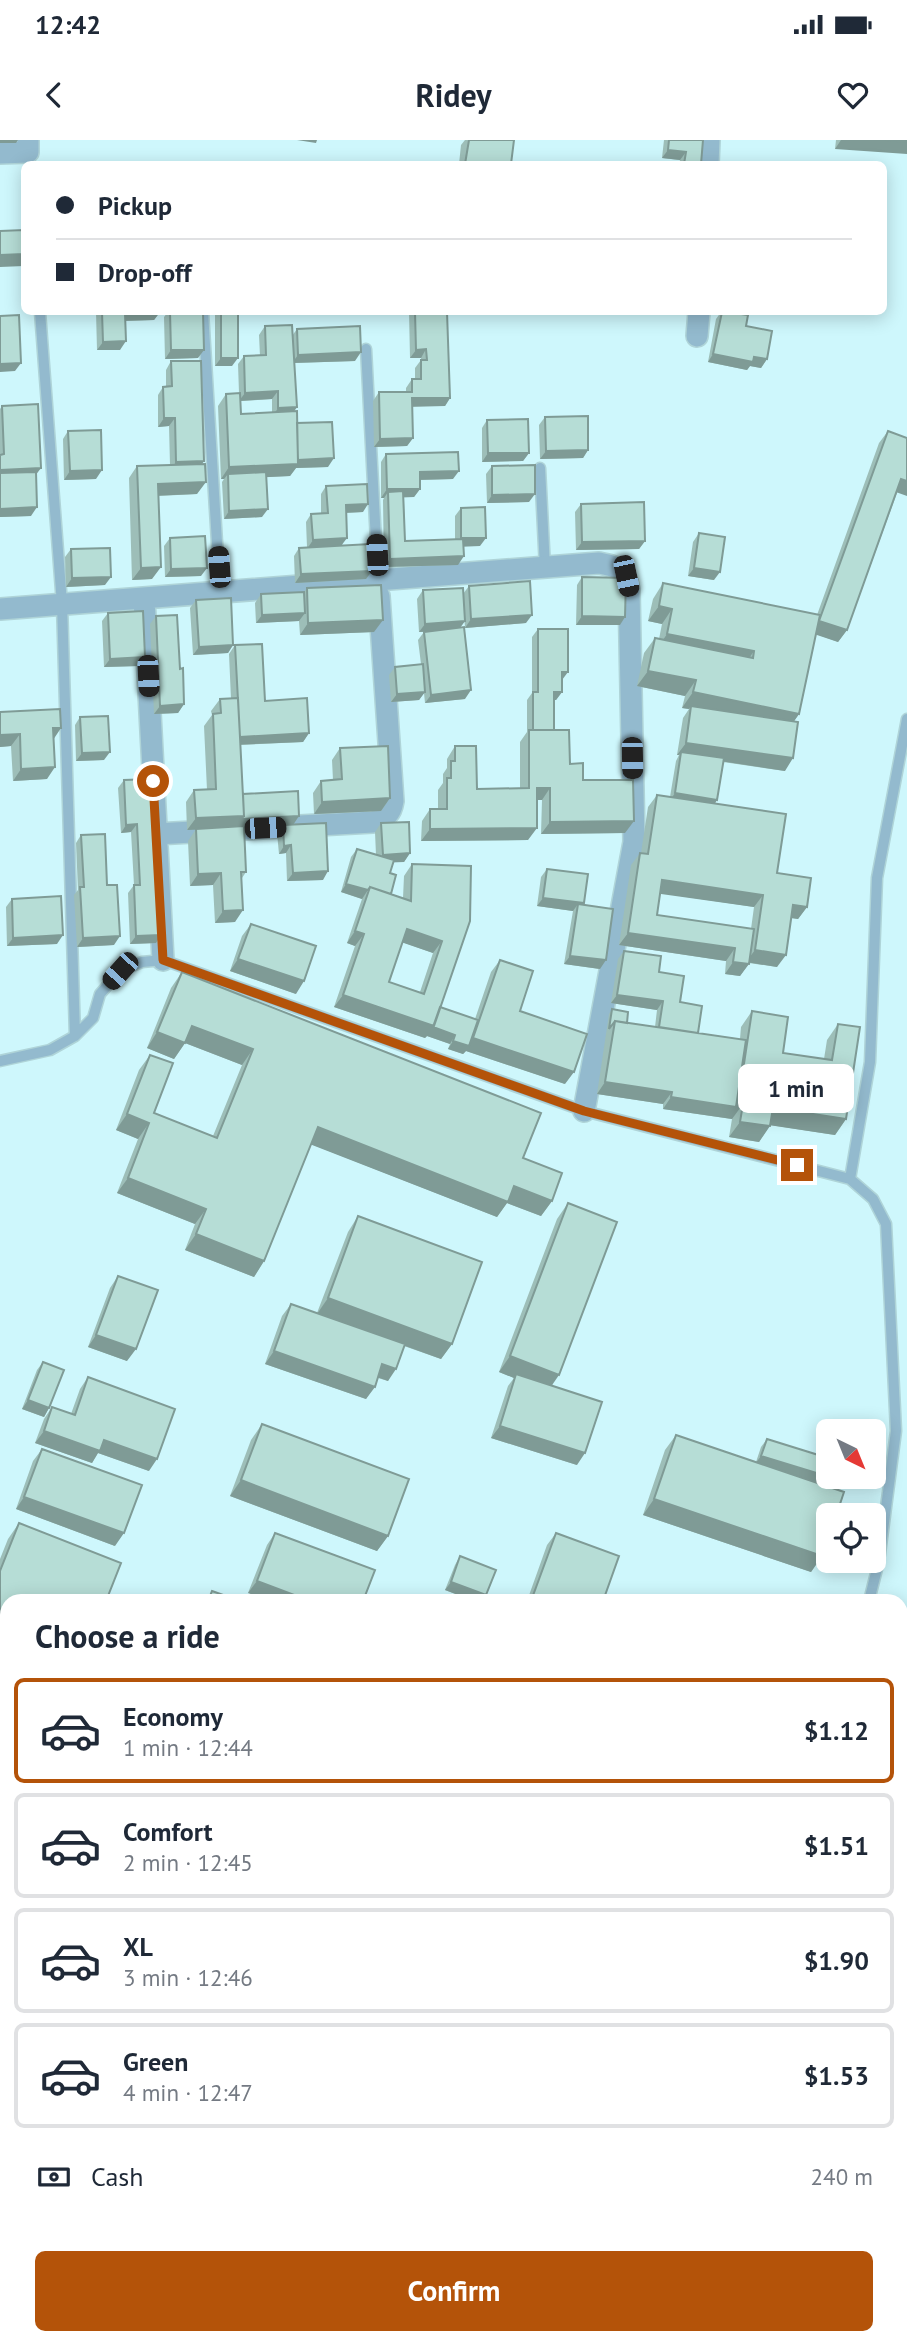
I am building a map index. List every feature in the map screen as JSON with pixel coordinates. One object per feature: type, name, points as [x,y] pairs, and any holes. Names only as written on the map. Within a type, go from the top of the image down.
[{"type":"street","points":[[708,161],[709,140]]},
{"type":"street","points":[[0,153],[28,152]]},
{"type":"street","points":[[697,336],[699,315]]},
{"type":"street","points":[[0,609],[599,563],[616,566],[626,576],[629,590],[634,842],[584,1111]]},
{"type":"street","points":[[156,834],[373,822],[384,819],[391,811],[393,801],[378,580]]},
{"type":"street","points":[[144,598],[163,960]]},
{"type":"lane","points":[[40,315],[62,604],[75,1036]]},
{"type":"lane","points":[[203,315],[220,592]]},
{"type":"lane","points":[[366,349],[378,580]]},
{"type":"lane","points":[[540,468],[545,568]]},
{"type":"lane","points":[[850,1179],[870,1062],[877,878],[907,719]]},
{"type":"lane","points":[[0,1061],[50,1050],[75,1036],[93,1018],[100,994],[120,971],[142,962],[163,960],[584,1111],[850,1179],[873,1199],[886,1224],[896,1431],[879,1562],[871,1594]]},
{"type":"building","points":[[469,140],[514,140],[511,161],[466,161]]},
{"type":"building","points":[[669,140],[703,140],[701,161],[684,161],[686,152],[668,150]]},
{"type":"building","points":[[21,230],[21,254],[0,255],[0,231]]},
{"type":"building","points":[[19,315],[21,363],[0,364],[0,316]]},
{"type":"building","points":[[102,315],[125,315],[126,341],[103,342]]},
{"type":"building","points":[[170,315],[203,315],[204,350],[171,350]]},
{"type":"building","points":[[221,315],[238,315],[238,358],[221,358]]},
{"type":"building","points":[[415,315],[447,315],[450,398],[412,398],[413,438],[380,439],[379,392],[412,392],[412,379],[421,379],[421,360],[427,360],[426,349],[416,350]]},
{"type":"building","points":[[721,315],[748,315],[746,326],[772,331],[767,359],[754,357],[753,362],[713,354]]},
{"type":"building","points":[[292,325],[297,407],[278,408],[278,391],[245,393],[244,356],[266,355],[265,326]]},
{"type":"building","points":[[360,326],[361,352],[298,355],[297,329]]},
{"type":"building","points":[[171,361],[201,361],[204,461],[176,462],[175,418],[164,418],[163,387],[172,386]]},
{"type":"building","points":[[240,393],[241,414],[297,411],[298,464],[229,467],[226,394]]},
{"type":"building","points":[[38,404],[41,468],[0,470],[0,455],[4,454],[2,406]]},
{"type":"building","points":[[588,416],[588,450],[546,451],[545,417]]},
{"type":"building","points":[[528,419],[529,453],[488,453],[487,420]]},
{"type":"building","points":[[332,422],[334,458],[298,460],[297,423]]},
{"type":"building","points":[[101,430],[102,470],[70,471],[68,431]]},
{"type":"building","points":[[888,431],[907,438],[907,481],[901,479],[847,630],[819,621]]},
{"type":"building","points":[[458,452],[459,471],[420,472],[420,489],[387,489],[386,454]]},
{"type":"building","points":[[205,464],[206,482],[158,484],[161,567],[141,568],[137,466]]},
{"type":"building","points":[[535,465],[535,494],[492,495],[492,466]]},
{"type":"building","points":[[36,472],[37,507],[0,509],[0,473]]},
{"type":"building","points":[[266,472],[268,509],[229,511],[228,474]]},
{"type":"building","points":[[367,484],[368,504],[346,505],[347,538],[313,540],[311,514],[328,513],[326,486]]},
{"type":"building","points":[[403,491],[405,541],[463,539],[464,556],[390,559],[388,492]]},
{"type":"building","points":[[644,502],[645,541],[582,542],[581,504]]},
{"type":"building","points":[[485,507],[486,538],[461,538],[461,508]]},
{"type":"building","points":[[699,533],[725,537],[720,572],[694,568]]},
{"type":"building","points":[[205,536],[207,568],[171,569],[170,538]]},
{"type":"building","points":[[370,544],[372,571],[301,574],[299,548]]},
{"type":"building","points":[[110,548],[111,577],[72,578],[71,549]]},
{"type":"building","points":[[582,577],[626,578],[625,617],[582,616]]},
{"type":"building","points":[[530,581],[532,615],[471,619],[469,586]]},
{"type":"building","points":[[663,583],[820,615],[799,714],[693,692],[696,680],[648,671],[655,638],[753,658],[754,651],[667,634],[672,609],[659,606]]},
{"type":"building","points":[[381,585],[383,620],[308,623],[307,588]]},
{"type":"building","points":[[463,588],[465,621],[425,624],[423,590]]},
{"type":"building","points":[[304,592],[305,613],[262,615],[261,594]]},
{"type":"building","points":[[231,598],[233,645],[199,647],[196,600]]},
{"type":"building","points":[[143,611],[145,657],[110,659],[108,613]]},
{"type":"building","points":[[177,615],[184,704],[160,706],[156,616]]},
{"type":"building","points":[[464,627],[471,690],[431,695],[424,632]]},
{"type":"building","points":[[538,629],[568,629],[568,672],[562,672],[562,692],[554,692],[554,730],[533,730],[533,692],[538,692]]},
{"type":"building","points":[[262,644],[265,701],[307,698],[309,733],[240,737],[235,645]]},
{"type":"building","points":[[423,664],[425,692],[397,694],[395,667]]},
{"type":"building","points":[[238,698],[244,816],[196,818],[194,790],[216,789],[213,714],[221,713],[220,699]]},
{"type":"building","points":[[691,706],[798,722],[793,758],[686,743]]},
{"type":"building","points":[[60,709],[61,728],[53,728],[55,767],[21,769],[20,734],[0,735],[0,712]]},
{"type":"building","points":[[108,716],[110,752],[82,753],[80,717]]},
{"type":"building","points":[[529,730],[569,730],[570,764],[583,763],[583,780],[633,780],[634,821],[550,822],[550,788],[537,788],[537,828],[430,829],[430,809],[447,809],[447,778],[451,778],[451,761],[455,761],[455,746],[476,746],[477,789],[529,788]]},
{"type":"building","points":[[388,746],[390,798],[322,802],[321,781],[342,779],[340,748]]},
{"type":"building","points":[[681,752],[724,758],[717,800],[675,793]]},
{"type":"building","points":[[152,779],[161,935],[136,936],[134,885],[140,885],[137,824],[126,825],[124,780]]},
{"type":"building","points":[[298,791],[299,816],[241,819],[244,816],[243,794]]},
{"type":"building","points":[[657,795],[786,814],[777,873],[811,878],[807,907],[793,905],[786,955],[755,950],[763,895],[662,880],[657,915],[754,929],[749,964],[733,962],[735,948],[628,933],[640,853],[648,854]]},
{"type":"building","points":[[409,822],[410,853],[383,855],[381,823]]},
{"type":"building","points":[[326,823],[328,871],[293,873],[291,845],[284,846],[283,825]]},
{"type":"building","points":[[244,826],[246,872],[241,872],[243,910],[223,911],[221,873],[198,874],[196,829]]},
{"type":"building","points":[[105,834],[107,885],[117,885],[120,936],[83,938],[81,835]]},
{"type":"building","points":[[357,849],[394,860],[390,873],[396,875],[391,894],[370,887],[368,890],[346,884]]},
{"type":"building","points":[[412,864],[471,866],[470,921],[434,1026],[343,995],[364,934],[355,931],[370,887],[411,901]],"holes":[[[407,929],[442,941],[424,994],[389,982]]]},
{"type":"building","points":[[547,869],[588,874],[584,903],[543,898]]},
{"type":"building","points":[[61,896],[63,935],[13,938],[12,899]]},
{"type":"building","points":[[578,904],[613,909],[606,960],[570,956]]},
{"type":"building","points":[[251,924],[316,946],[304,981],[238,959]]},
{"type":"building","points":[[624,951],[661,956],[659,972],[684,976],[680,1002],[702,1006],[698,1033],[659,1027],[663,1001],[617,995]]},
{"type":"building","points":[[500,960],[533,971],[520,1011],[587,1034],[574,1072],[473,1038]]},
{"type":"building","points":[[182,972],[541,1113],[523,1158],[562,1173],[552,1201],[514,1186],[508,1202],[318,1127],[264,1261],[196,1234],[206,1209],[128,1178],[149,1123],[127,1114],[150,1055],[173,1063],[154,1113],[217,1138],[253,1049],[192,1026],[185,1043],[157,1032]]},
{"type":"building","points":[[440,1007],[478,1020],[469,1046],[453,1041],[455,1035],[433,1027]]},
{"type":"building","points":[[612,1009],[628,1012],[627,1023],[615,1021],[609,1029]]},
{"type":"building","points":[[752,1011],[788,1017],[783,1053],[832,1060],[838,1024],[860,1027],[846,1119],[773,1108],[770,1126],[740,1122],[743,1104],[738,1103]]},
{"type":"building","points":[[615,1021],[746,1040],[736,1107],[671,1097],[672,1092],[605,1082]]},
{"type":"building","points":[[568,1203],[617,1222],[559,1375],[510,1356]]},
{"type":"building","points":[[358,1216],[482,1262],[452,1344],[328,1298]]},
{"type":"building","points":[[118,1276],[158,1290],[136,1349],[96,1335]]},
{"type":"building","points":[[291,1304],[405,1344],[396,1369],[382,1364],[375,1387],[274,1351]]},
{"type":"building","points":[[43,1362],[64,1370],[49,1408],[28,1400]]},
{"type":"building","points":[[516,1374],[602,1402],[585,1453],[500,1426]]},
{"type":"building","points":[[88,1377],[175,1409],[157,1459],[104,1440],[100,1451],[44,1431],[52,1407],[75,1415]]},
{"type":"building","points":[[262,1424],[409,1479],[388,1536],[241,1480]]},
{"type":"building","points":[[676,1435],[816,1482],[816,1489],[844,1492],[840,1503],[816,1503],[816,1554],[654,1499]]},
{"type":"building","points":[[767,1439],[816,1454],[816,1473],[761,1456]]},
{"type":"building","points":[[42,1449],[142,1485],[124,1533],[24,1497]]},
{"type":"building","points":[[19,1523],[121,1563],[109,1594],[0,1594],[0,1571]]},
{"type":"building","points":[[275,1533],[375,1570],[366,1594],[291,1594],[257,1581]]},
{"type":"building","points":[[556,1533],[619,1556],[605,1594],[534,1594]]},
{"type":"building","points":[[460,1556],[496,1570],[486,1594],[451,1582]]},
{"type":"route","points":[[153,781],[163,960],[584,1111],[797,1165]]}]
